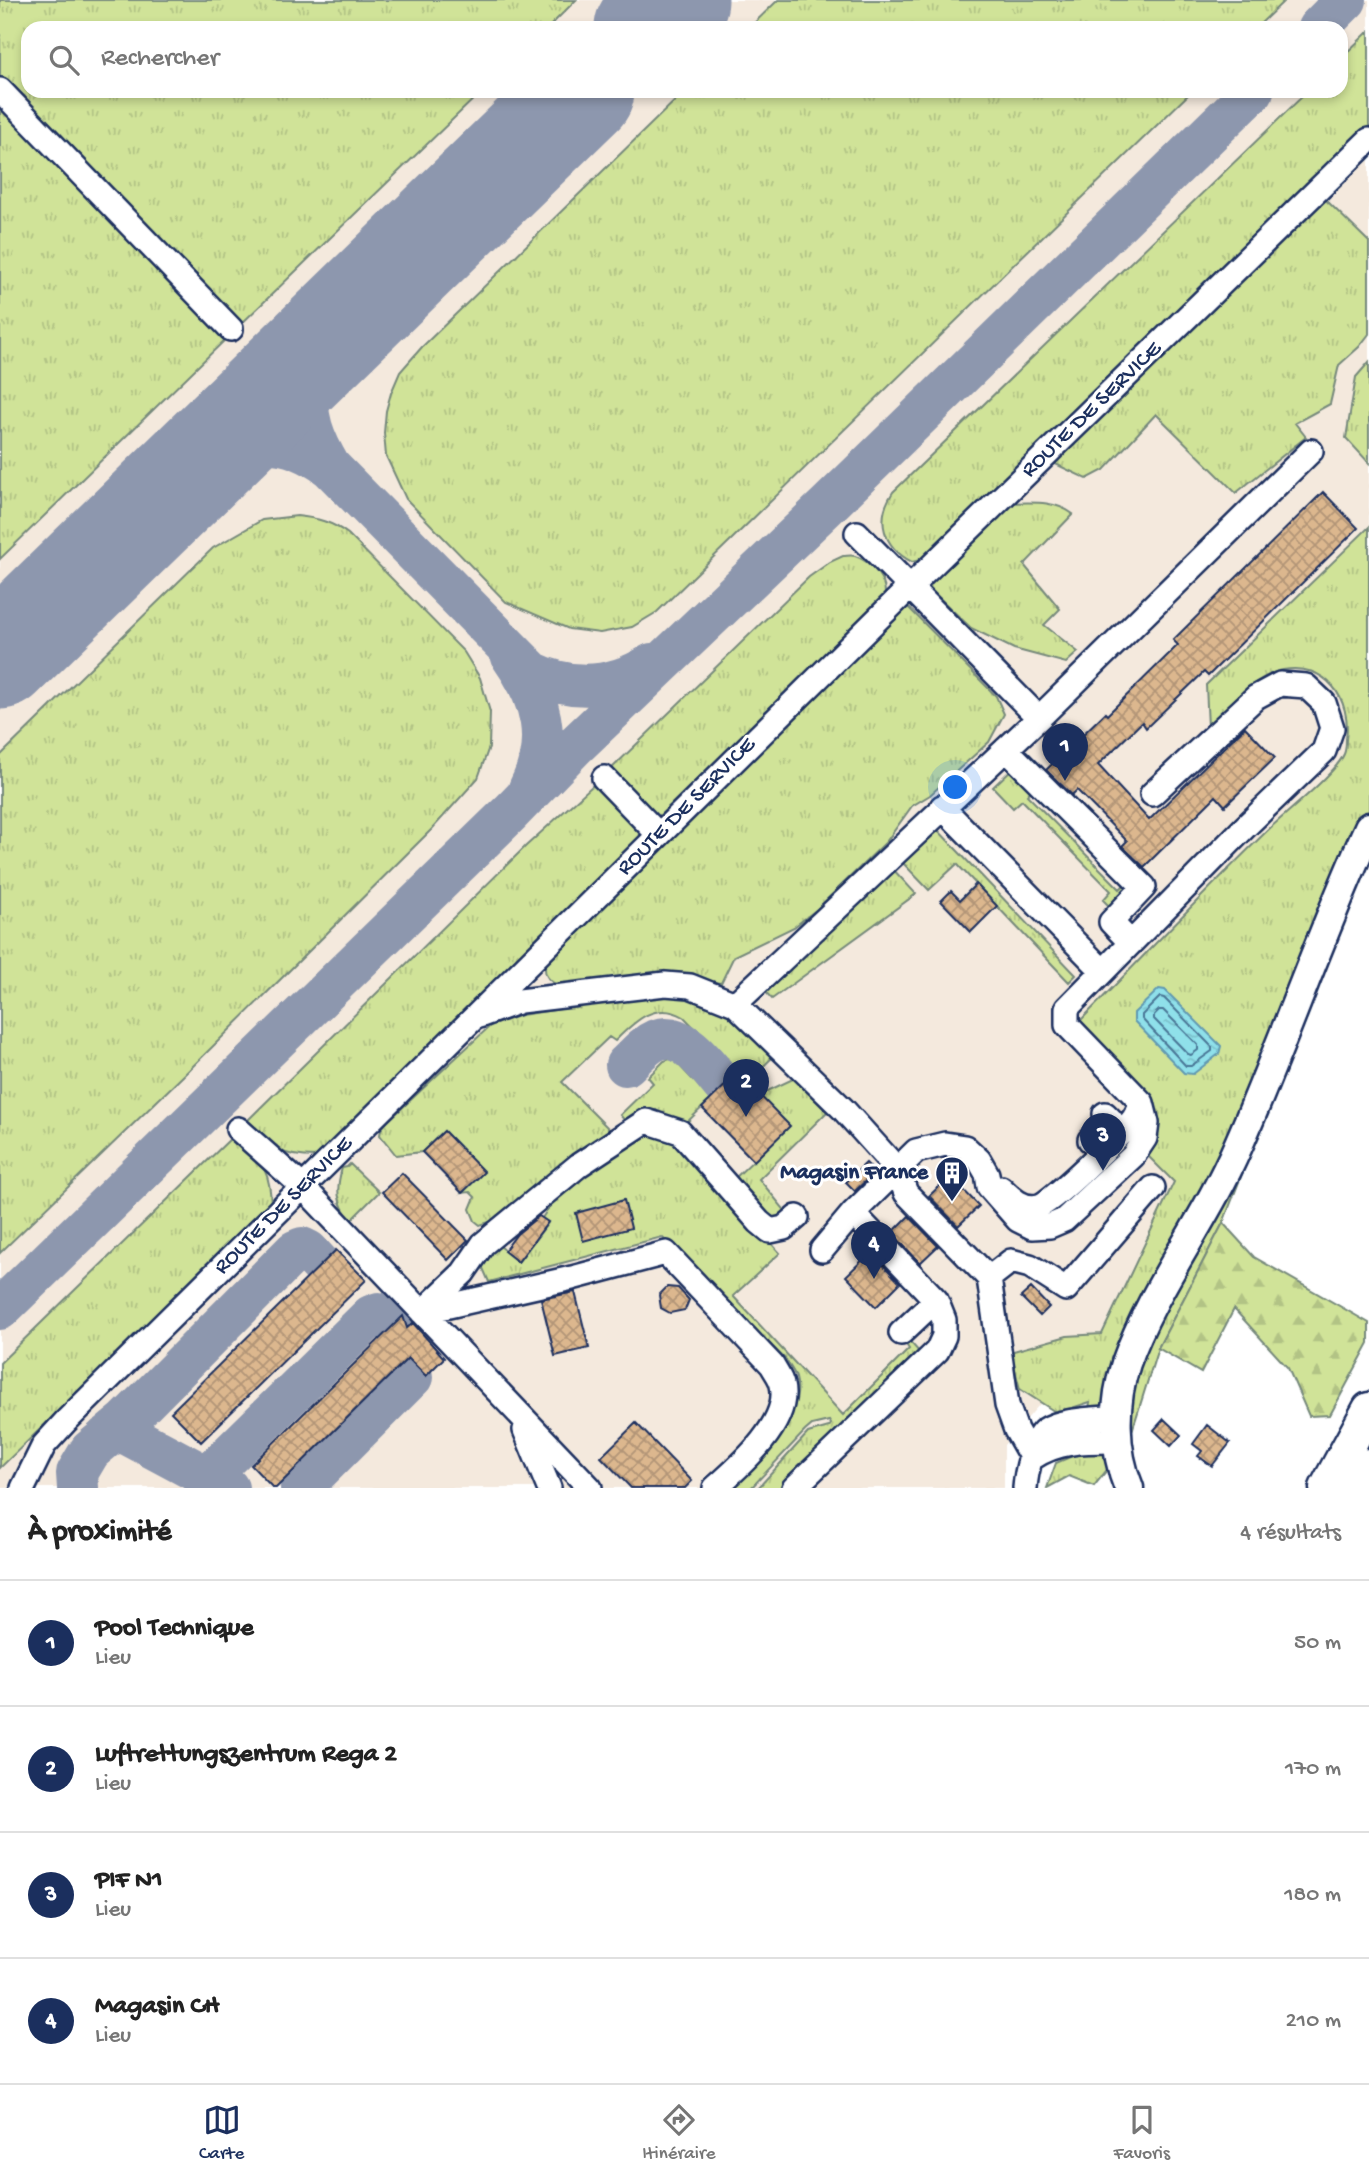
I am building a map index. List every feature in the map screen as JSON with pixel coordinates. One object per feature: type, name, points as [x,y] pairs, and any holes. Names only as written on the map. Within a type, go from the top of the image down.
[{"type":"highway","points":[[1326,1488],[1369,1409]]},
{"type":"highway","points":[[1357,1488],[1369,1465]]},
{"type":"main road","points":[[1129,1488],[1121,1461],[1117,1429],[1126,1365],[1146,1318],[1238,1148],[1341,889],[1369,827]]},
{"type":"street","points":[[0,90],[231,329]]},
{"type":"street","name":"ROUTE DE SERVICE","points":[[23,1488],[44,1445],[66,1421],[911,586],[1369,140]]},
{"type":"street","points":[[734,1004],[1039,718],[1311,451]]},
{"type":"street","points":[[857,533],[1039,718]]},
{"type":"street","points":[[822,1250],[853,1213],[916,1151],[945,1144],[965,1147],[979,1160],[989,1187],[1018,1220],[1032,1227],[1049,1226],[1064,1220],[1133,1156],[1145,1138],[1147,1122],[1142,1103],[1067,1025],[1067,1008],[1324,751],[1332,728],[1324,703],[1306,687],[1280,684],[1256,697],[1152,794]]},
{"type":"street","points":[[1006,749],[1144,887],[1111,922],[1131,943]]},
{"type":"street","points":[[604,778],[659,835]]},
{"type":"street","points":[[942,807],[1103,971]]},
{"type":"street","points":[[470,1020],[520,1001],[665,984],[690,986],[734,1004],[810,1075],[897,1168],[906,1193],[989,1278],[1006,1405],[1032,1458]]},
{"type":"street","points":[[986,1174],[1016,1202],[1040,1206],[1060,1191],[1134,1119],[1142,1103]]},
{"type":"street","points":[[1022,1204],[1077,1148],[1111,1120],[1105,1114]]},
{"type":"street","points":[[422,1312],[463,1273],[483,1244],[579,1165],[646,1121],[680,1132],[770,1231],[785,1228],[797,1217]]},
{"type":"street","points":[[237,1129],[303,1187],[590,1488]]},
{"type":"street","points":[[989,1278],[1010,1261],[1030,1266],[1066,1289],[1153,1188]]},
{"type":"street","points":[[794,1488],[936,1351],[944,1336],[944,1320],[936,1300],[853,1213]]},
{"type":"street","points":[[422,1312],[572,1278],[666,1253],[772,1365],[782,1385],[782,1408],[774,1427],[715,1488]]},
{"type":"street","points":[[901,1333],[936,1300]]},
{"type":"street","points":[[520,1417],[549,1488]]},
{"type":"street","points":[[1025,1488],[1036,1440],[1043,1431],[1053,1426],[1117,1429]]},
{"type":"shaded area","points":[[0,0],[1369,0],[1369,775],[1101,1334],[1004,1445],[1004,1488],[0,1488]]},
{"type":"green space","points":[[0,0],[576,0],[555,21],[21,21],[21,98],[475,98],[237,328],[0,84]]},
{"type":"green space","points":[[778,0],[1285,0],[1263,21],[756,21]]},
{"type":"green space","points":[[1369,31],[1369,126],[924,559],[912,562],[894,549],[888,540],[883,522],[887,502],[893,492],[1301,98],[1348,98],[1348,51]]},
{"type":"green space","points":[[0,98],[230,335],[0,559]]},
{"type":"green space","points":[[678,98],[1185,98],[657,612],[632,627],[600,633],[569,629],[506,602],[406,499],[386,456],[386,411],[400,372],[422,347]]},
{"type":"green space","points":[[1369,147],[1369,158],[1326,200],[1369,242],[1369,334],[1339,365],[1330,404],[1295,423],[1306,437],[1236,493],[1156,414],[1104,470],[1087,479],[1049,461]]},
{"type":"green space","points":[[1369,362],[1369,463],[1346,438],[1356,377]]},
{"type":"green space","points":[[1004,503],[1049,504],[1073,514],[1024,565],[1060,609],[1044,625],[1078,652],[1066,663],[1014,649],[971,628],[930,589],[934,570]]},
{"type":"green space","points":[[297,516],[324,521],[348,534],[464,652],[480,678],[490,712],[489,747],[478,778],[432,829],[0,1253],[0,756],[213,548],[262,520]]},
{"type":"green space","points":[[1369,527],[1369,858],[1355,883],[1223,1223],[1158,1348],[1128,1444],[1094,1486],[1069,1476],[1047,1488],[1056,1463],[1084,1451],[1090,1402],[1057,1413],[1020,1389],[1010,1352],[1067,1336],[1102,1334],[1174,1182],[1145,1153],[1158,1126],[1079,1022],[1269,829],[1321,782],[1344,754],[1347,724],[1340,697],[1333,686],[1312,672],[1298,669],[1272,673],[1251,685],[1208,727],[1206,685]]},
{"type":"green space","points":[[843,556],[855,556],[873,567],[884,585],[884,598],[655,820],[609,771],[809,577]]},
{"type":"green space","points":[[907,606],[996,696],[1004,714],[989,742],[930,795],[912,806],[886,842],[817,909],[794,927],[734,956],[721,983],[693,975],[558,986],[551,981],[545,972],[546,960],[901,608]]},
{"type":"green space","points":[[1016,765],[1036,785],[1027,795],[1120,889],[1129,880],[1137,888],[1114,911],[1103,900],[1111,891],[1022,800],[1013,808],[993,787]]},
{"type":"green space","points":[[592,786],[605,789],[638,823],[642,834],[632,847],[342,1135],[316,1157],[284,1152],[262,1138],[246,1122],[526,846]]},
{"type":"green space","points":[[935,827],[1076,975],[1069,982],[957,864],[929,890],[901,861]]},
{"type":"green space","points":[[891,867],[916,894],[772,999],[762,988]]},
{"type":"green space","points":[[653,995],[695,1000],[725,1011],[745,1025],[774,1056],[747,1082],[684,1017],[673,1012],[654,1012],[638,1021],[615,1041],[609,1037],[562,1082],[610,1130],[558,1170],[508,1216],[480,1225],[475,1221],[470,1209],[475,1197],[470,1192],[462,1193],[483,1172],[444,1131],[422,1152],[396,1155],[380,1135],[387,1122],[490,1026],[521,1015]]},
{"type":"green space","points":[[670,1059],[711,1099],[681,1128],[656,1110],[626,1122],[620,1115],[653,1083],[648,1077],[664,1061]]},
{"type":"green space","points":[[795,1078],[827,1112],[759,1179],[788,1214],[772,1221],[732,1181],[789,1126],[759,1095]]},
{"type":"green space","points":[[642,1132],[672,1135],[780,1253],[733,1296],[843,1415],[909,1349],[902,1338],[906,1337],[920,1353],[780,1488],[758,1488],[808,1433],[831,1424],[829,1421],[812,1425],[751,1488],[728,1488],[776,1438],[786,1423],[794,1408],[796,1378],[785,1359],[662,1237],[489,1282],[479,1259],[498,1244],[518,1262],[548,1223],[542,1218],[558,1194]]},
{"type":"green space","points":[[233,1136],[257,1159],[266,1173],[271,1205],[0,1468],[0,1363]]},
{"type":"green space","points":[[350,1164],[379,1192],[351,1220],[342,1208],[338,1189],[342,1168]]},
{"type":"green space","points":[[1223,1223],[1254,1257],[1369,1323],[1369,1343],[1330,1415],[1309,1416],[1288,1368],[1234,1309],[1201,1373],[1158,1348]]},
{"type":"water","points":[[1159,989],[1165,990],[1221,1046],[1219,1054],[1193,1074],[1184,1073],[1134,1021],[1134,1013]]},
{"type":"building","points":[[1323,492],[1358,528],[1208,676],[1204,672],[1146,728],[1142,722],[1098,765],[1149,820],[1245,727],[1275,758],[1225,806],[1216,796],[1144,867],[1122,846],[1127,841],[1077,790],[1072,795],[1046,770],[1178,645],[1173,640]]},
{"type":"building","points":[[976,884],[997,906],[971,932],[941,901],[951,891],[960,900]]},
{"type":"building","points":[[738,1073],[790,1126],[754,1161],[702,1108]]},
{"type":"building","points":[[444,1131],[484,1172],[462,1193],[422,1152]]},
{"type":"building","points":[[866,1163],[875,1172],[855,1191],[846,1182]]},
{"type":"building","points":[[402,1173],[468,1240],[448,1260],[382,1192]]},
{"type":"building","name":"Magasin France","points":[[950,1176],[979,1206],[958,1226],[929,1196]]},
{"type":"building","points":[[624,1200],[631,1228],[583,1241],[576,1213]]},
{"type":"building","points":[[539,1216],[548,1222],[518,1262],[504,1251],[517,1234]]},
{"type":"building","points":[[909,1216],[938,1246],[920,1263],[892,1233]]},
{"type":"building","points":[[336,1250],[366,1280],[201,1442],[171,1412]]},
{"type":"building","points":[[871,1252],[900,1283],[876,1307],[846,1276]]},
{"type":"building","points":[[667,1287],[678,1288],[689,1300],[685,1310],[670,1313],[661,1308],[659,1295]]},
{"type":"building","points":[[1031,1288],[1049,1307],[1040,1316],[1021,1297]]},
{"type":"building","points":[[575,1292],[589,1348],[555,1356],[541,1299]]},
{"type":"building","points":[[403,1316],[407,1328],[413,1323],[444,1358],[426,1376],[408,1358],[273,1488],[251,1465]]},
{"type":"building","points":[[1164,1419],[1181,1435],[1171,1446],[1154,1430]]},
{"type":"building","points":[[636,1423],[692,1481],[685,1488],[631,1488],[601,1457]]},
{"type":"building","points":[[1207,1425],[1230,1443],[1212,1466],[1198,1456],[1202,1451],[1193,1444]]},
{"type":"taxiway","points":[[1325,21],[1346,0]]},
{"type":"taxiway","points":[[0,1309],[511,812],[576,745],[829,504],[1246,98]]},
{"type":"taxiway","points":[[330,467],[312,427],[308,411],[309,395],[319,363],[341,326]]},
{"type":"taxiway","points":[[192,470],[228,451],[261,443],[278,444],[312,455],[330,467],[532,672],[563,683],[578,685],[623,678],[652,664]]},
{"type":"taxiway","points":[[512,657],[531,689],[541,721],[541,754],[529,789]]},
{"type":"taxiway","points":[[626,1065],[652,1042],[666,1038],[676,1040],[695,1052],[724,1086]]},
{"type":"taxiway","points":[[78,1488],[77,1473],[90,1451],[125,1422],[295,1251],[302,1248],[308,1251],[321,1265]]},
{"type":"taxiway","points":[[204,1475],[210,1474],[371,1316],[379,1313],[393,1324]]},
{"type":"taxiway","points":[[301,1488],[412,1377]]},
{"type":"taxiway","points":[[106,1437],[115,1432],[127,1434],[228,1488]]},
{"type":"runway","points":[[654,21],[676,0]]},
{"type":"runway","points":[[0,657],[575,98]]},
{"type":"place","name":"Pool Technique","points":[[1065,781]]},
{"type":"place","name":"Luftrettungszentrum Rega 2","points":[[746,1117]]},
{"type":"place","name":"PIF N1","points":[[1103,1171]]},
{"type":"place","name":"Magasin France","points":[[952,1203]]},
{"type":"place","name":"Magasin CH","points":[[874,1279]]}]
